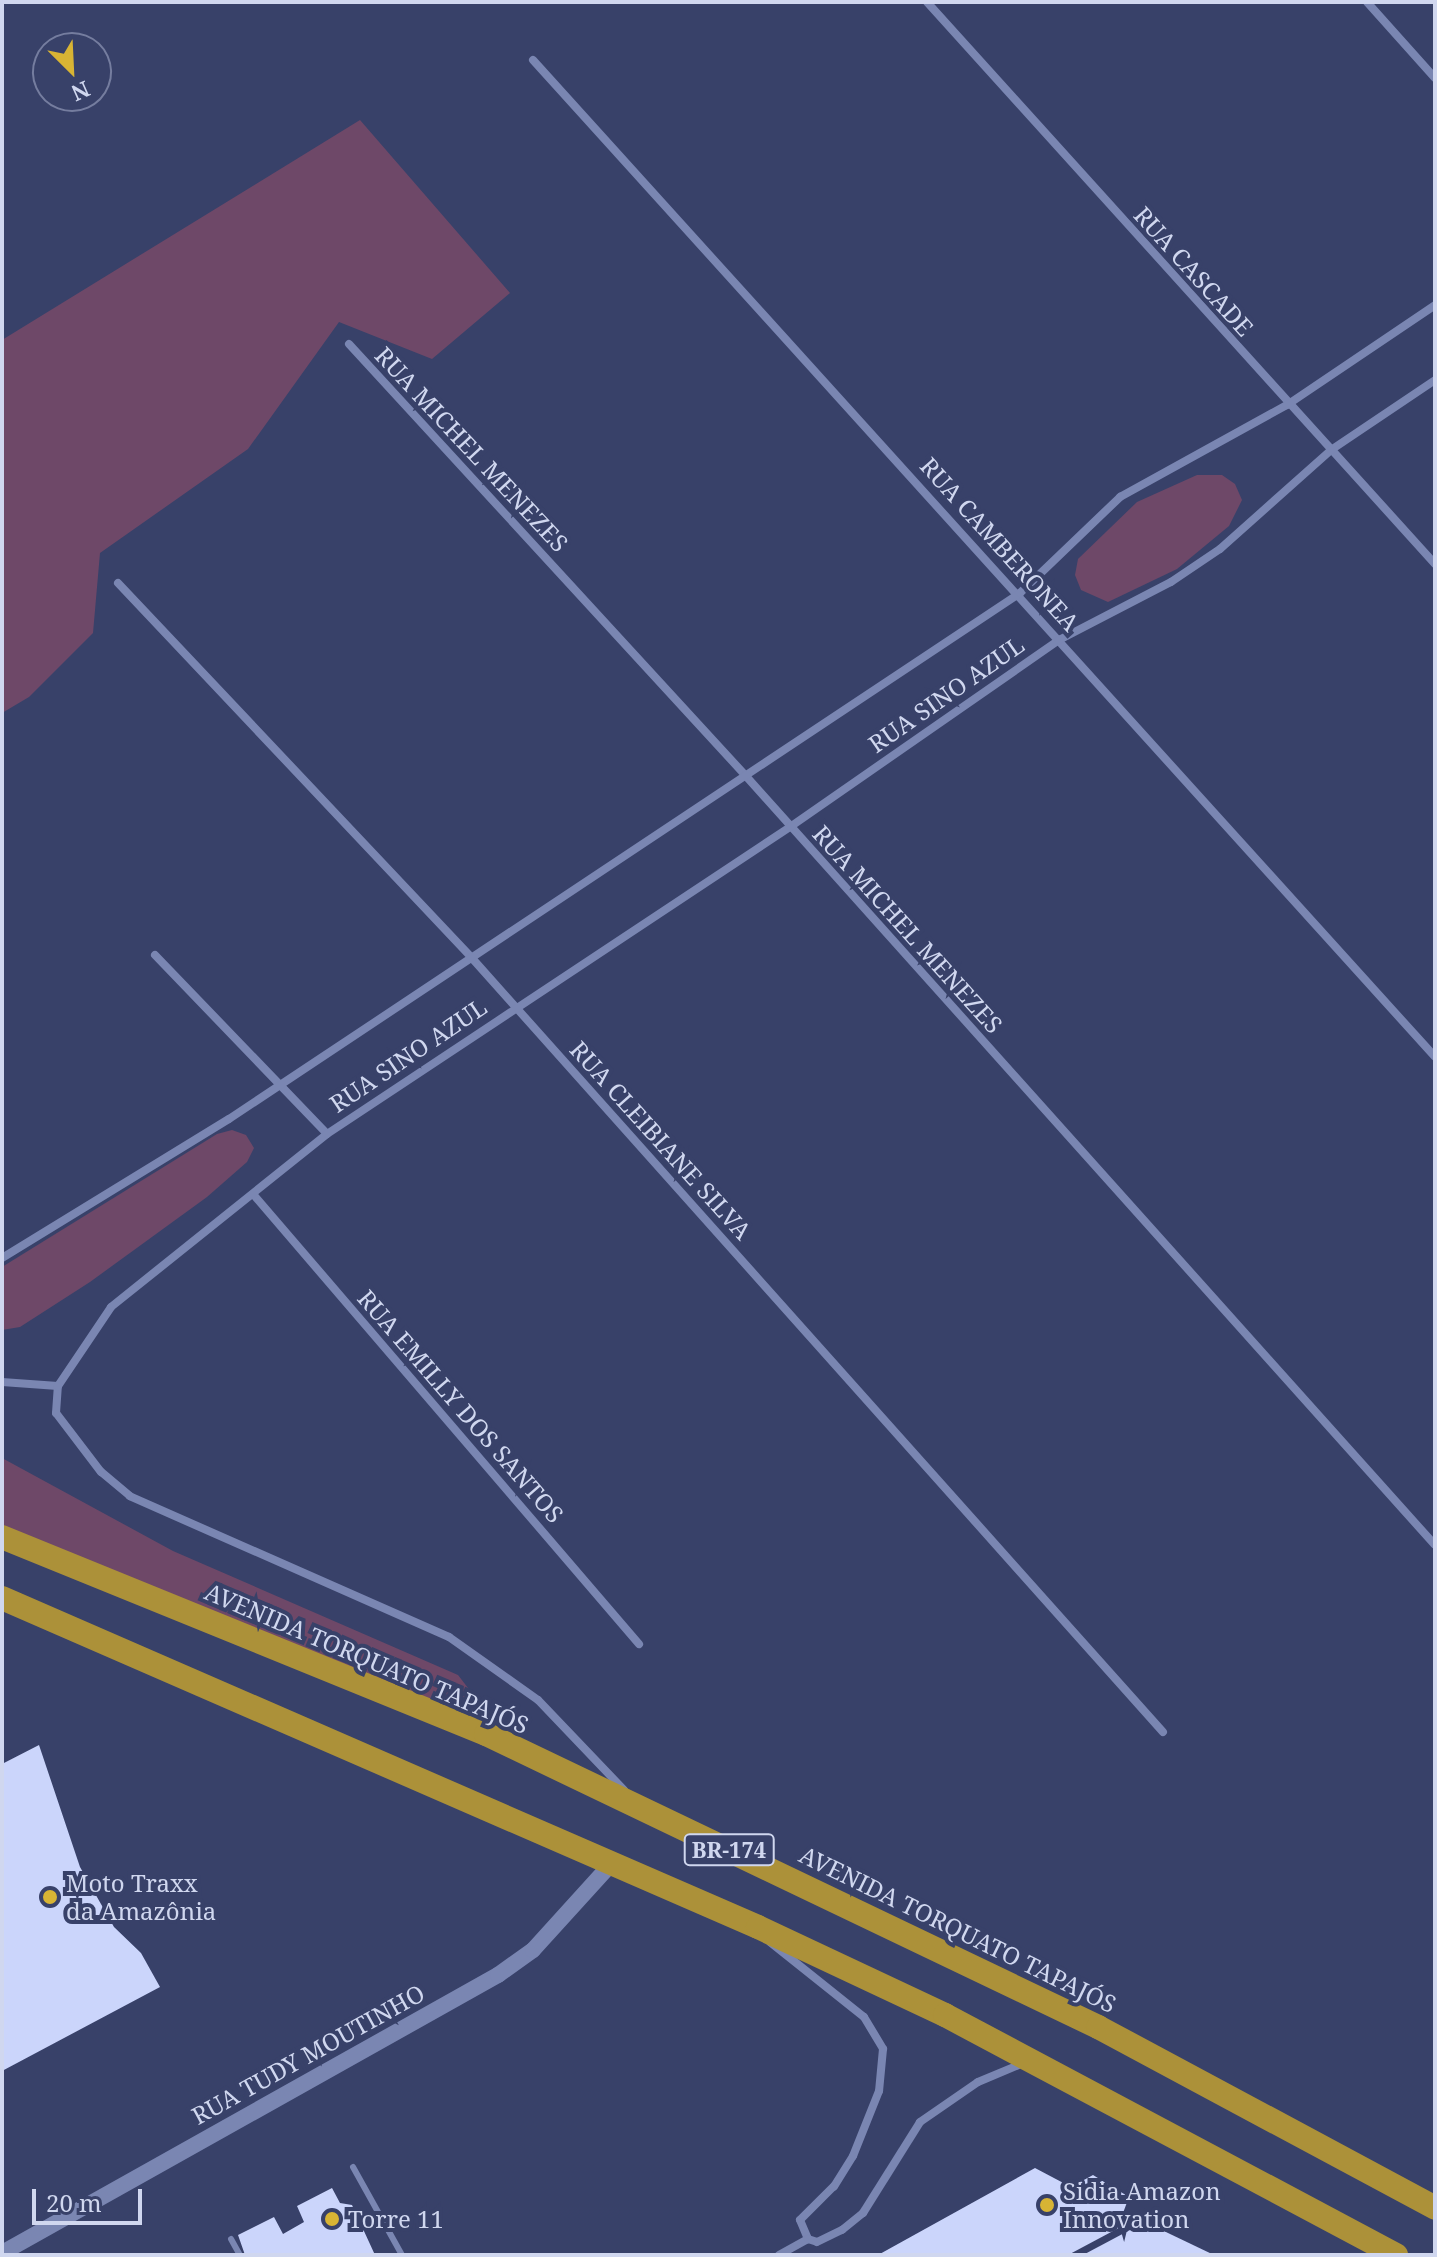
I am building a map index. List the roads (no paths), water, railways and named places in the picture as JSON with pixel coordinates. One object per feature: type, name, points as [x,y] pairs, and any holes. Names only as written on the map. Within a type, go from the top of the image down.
[{"type":"highway","name":"AVENIDA TORQUATO TAPAJÓS","points":[[2,1537],[486,1734],[1098,2027],[1435,2208]]},
{"type":"highway","name":"BR-174","points":[[2,1598],[758,1927],[1033,2061],[1396,2255]]},
{"type":"street","name":"RUA CASCADE","points":[[927,2],[1287,405],[1435,564]]},
{"type":"street","points":[[1367,2],[1435,78]]},
{"type":"street","name":"RUA CAMBERONEA","points":[[533,60],[1020,593],[1435,1057]]},
{"type":"street","name":"RUA SINO AZUL","points":[[2,1258],[279,1086],[1020,593],[1120,497],[1287,405],[1435,305]]},
{"type":"street","name":"RUA MICHEL MENEZES","points":[[349,344],[745,775],[1434,1544]]},
{"type":"street","name":"RUA SINO AZUL","points":[[58,1386],[111,1307],[327,1134],[790,827],[1059,640],[1171,582],[1220,549],[1331,450],[1435,380]]},
{"type":"street","name":"RUA CLEIBIANE SILVA","points":[[118,583],[471,957],[1163,1732]]},
{"type":"street","points":[[155,955],[327,1134]]},
{"type":"street","name":"RUA EMILLY DOS SANTOS","points":[[253,1194],[639,1644]]},
{"type":"street","points":[[2,1382],[58,1386],[56,1413],[77,1444],[130,1496],[449,1637],[538,1700],[643,1809]]},
{"type":"street","name":"RUA TUDY MOUTINHO","points":[[2,2253],[498,1975],[533,1950],[611,1864]]},
{"type":"street","points":[[758,1927],[784,1959],[864,2017],[883,2049],[879,2091],[853,2156],[834,2186],[800,2220],[808,2239]]},
{"type":"street","points":[[779,2255],[808,2239],[829,2238],[863,2213],[920,2122],[991,2075],[1033,2061]]},
{"type":"lane","points":[[353,2167],[402,2255]]},
{"type":"lane","points":[[231,2239],[240,2255]]},
{"type":"place","name":"Moto Traxx da Amazônia","points":[[50,1897]]},
{"type":"place","name":"Sidia Amazon Innovation","points":[[1047,2205]]},
{"type":"place","name":"Torre 11","points":[[332,2219]]}]
